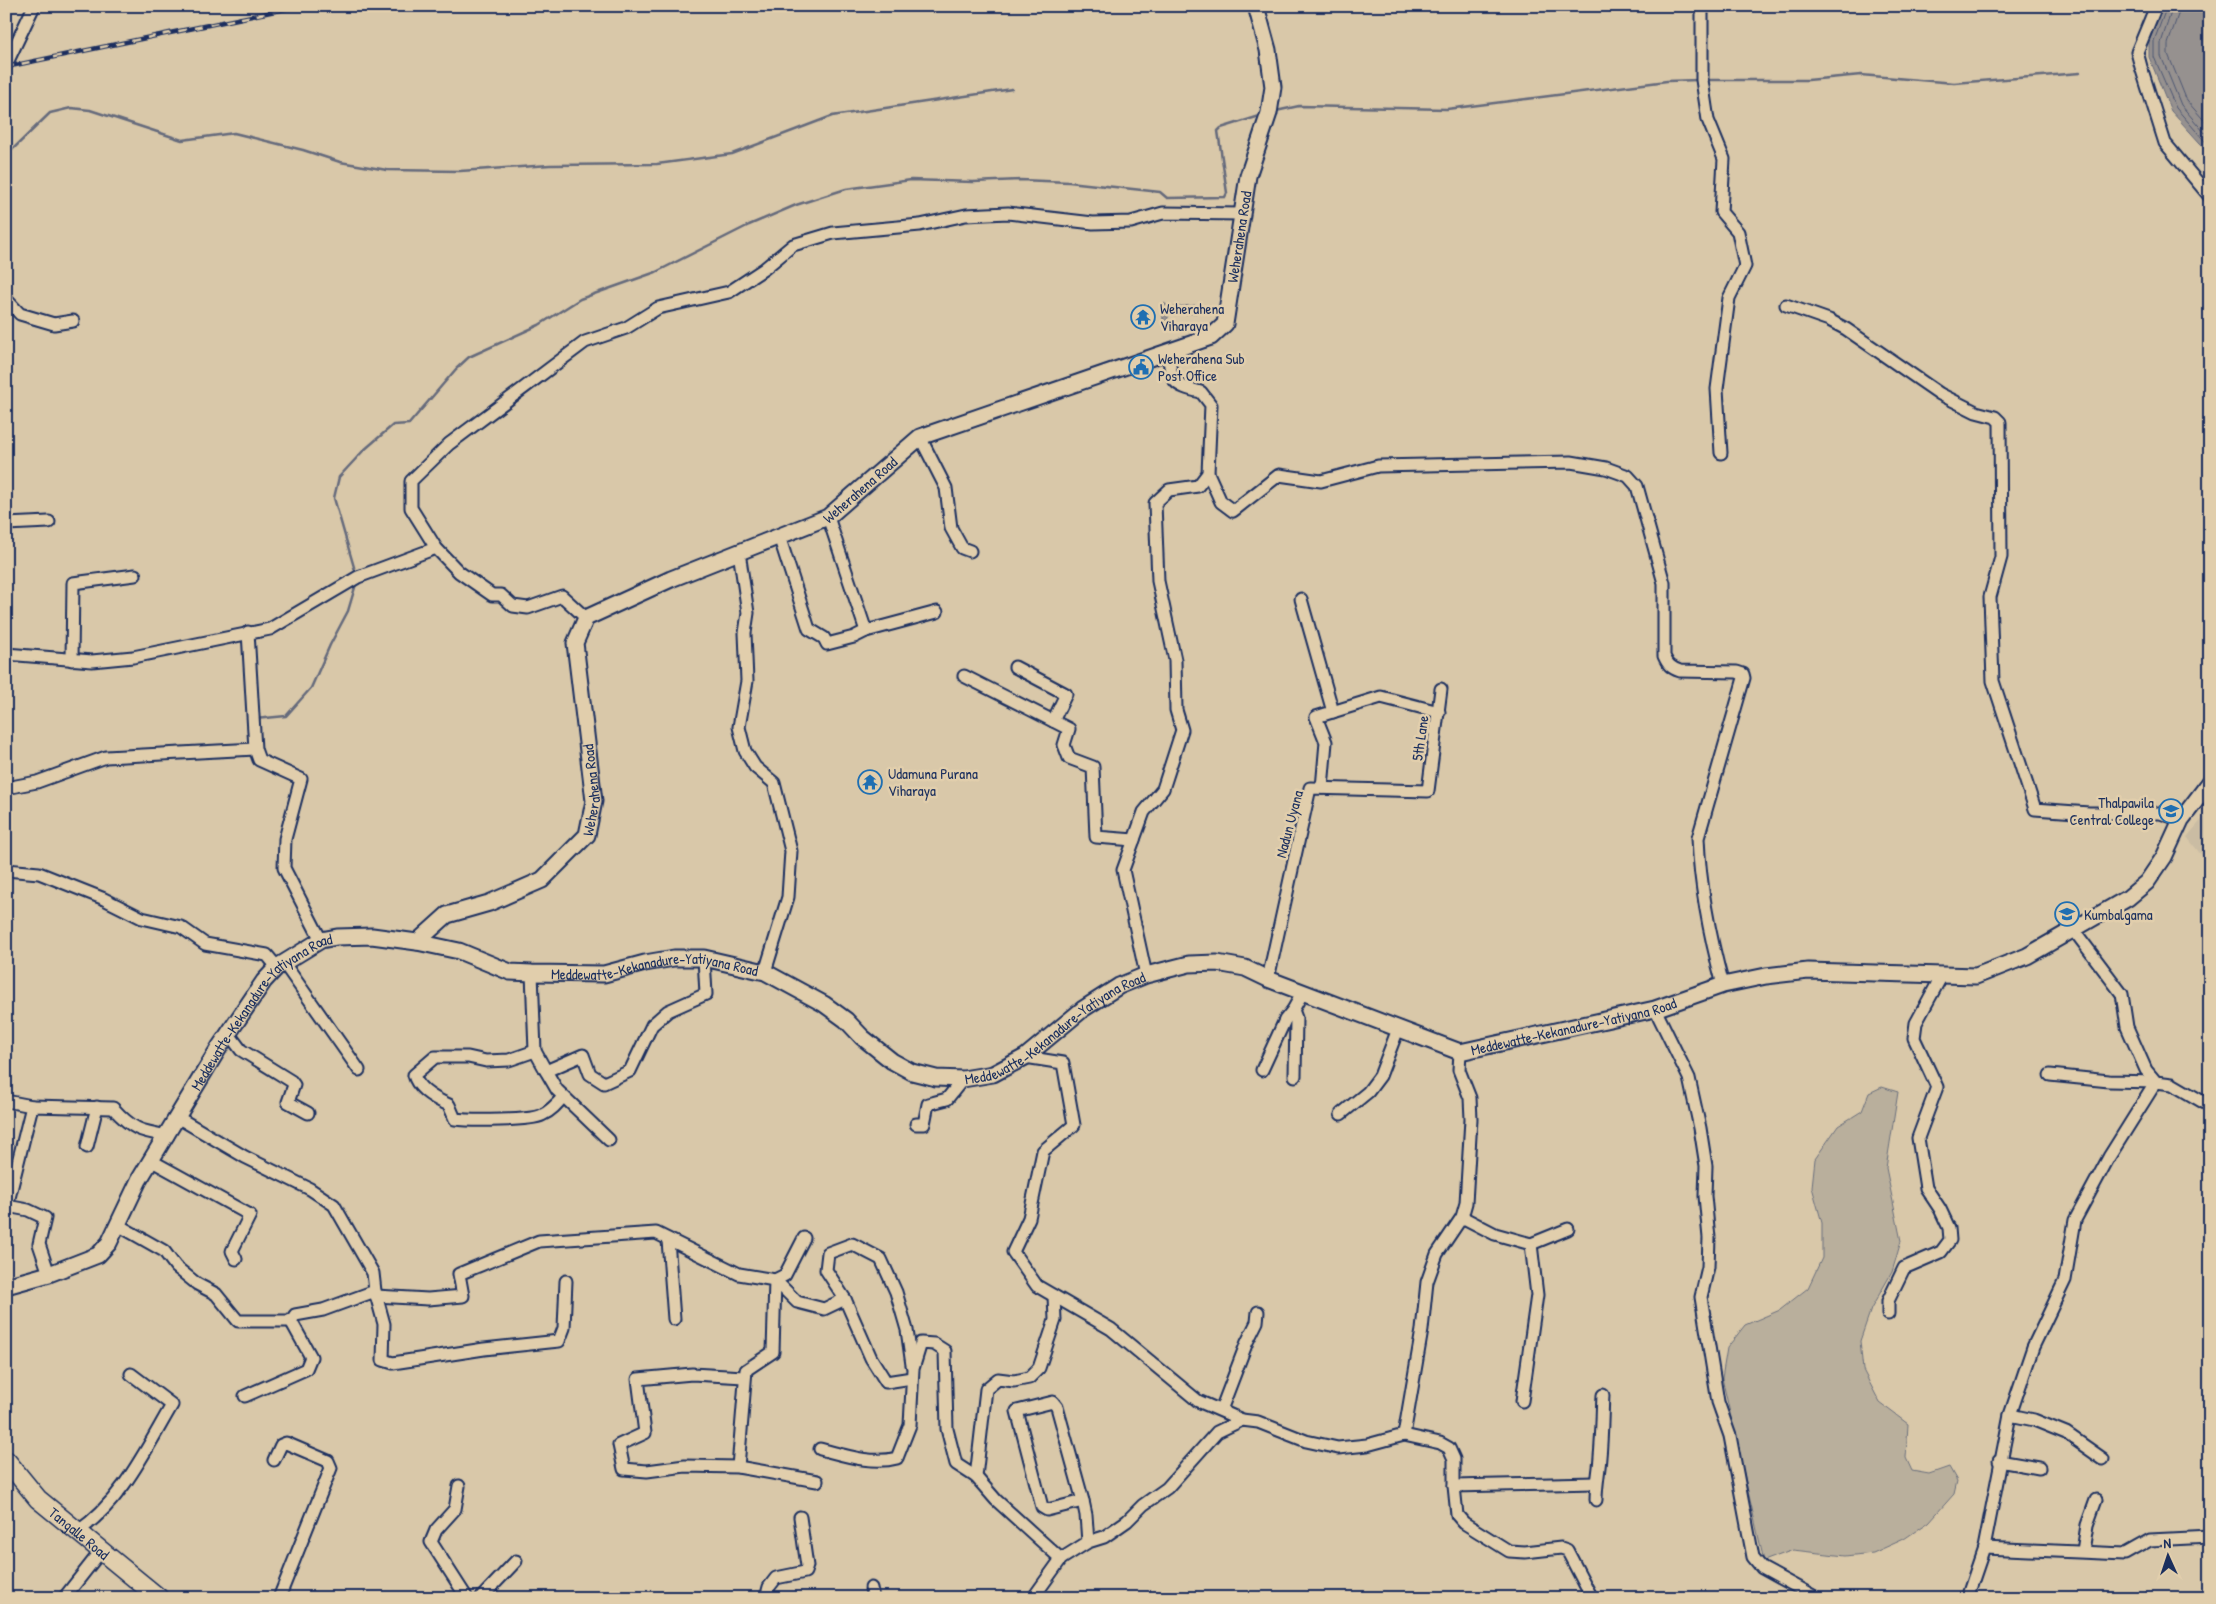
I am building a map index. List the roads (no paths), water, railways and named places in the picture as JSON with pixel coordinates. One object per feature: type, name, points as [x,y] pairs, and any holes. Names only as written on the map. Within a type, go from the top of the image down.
[{"type":"highway","name":"Tangalle Road","points":[[6,1460],[38,1499],[159,1598]]},
{"type":"main road","name":"Weherahena Road","points":[[417,942],[447,915],[489,903],[542,880],[587,835],[594,801],[574,643],[586,618],[671,579],[828,516],[920,437],[1211,337],[1226,324],[1248,176],[1269,113],[1273,87],[1268,50],[1256,6]]},
{"type":"main road","name":"Meddewatte-Kekanadure-Yatiyana Road","points":[[6,1286],[49,1274],[98,1255],[109,1243],[140,1180],[168,1136],[177,1117],[264,981],[280,965],[321,940],[337,937],[372,936],[417,942],[459,951],[510,972],[604,974],[645,962],[674,958],[704,958],[765,972],[824,1004],[846,1020],[862,1037],[892,1061],[912,1072],[936,1078],[963,1079],[993,1074],[1025,1057],[1083,1009],[1119,986],[1146,975],[1189,964],[1217,963],[1245,968],[1268,979],[1460,1052],[1655,1009],[1722,985],[1766,976],[1808,971],[1976,976],[2027,956],[2128,898],[2147,882],[2164,857],[2181,820],[2210,782]]},
{"type":"street","points":[[6,65],[34,6]]},
{"type":"street","points":[[1702,6],[1702,80],[1708,120],[1724,159],[1722,212],[1738,232],[1745,266],[1730,298],[1717,388],[1721,453]]},
{"type":"street","points":[[2156,6],[2137,52],[2139,60],[2165,144],[2210,197]]},
{"type":"street","points":[[586,618],[562,596],[528,608],[513,606],[501,595],[492,595],[458,572],[436,548],[411,508],[411,481],[449,444],[586,342],[626,328],[658,308],[729,292],[764,269],[793,245],[833,234],[920,225],[966,215],[1008,213],[1102,222],[1131,222],[1163,213],[1242,214]]},
{"type":"street","points":[[6,299],[20,314],[54,324],[73,320]]},
{"type":"street","points":[[1786,306],[1829,320],[1846,329],[1940,394],[1976,412],[1995,417],[2000,422],[2001,557],[1990,597],[1993,681],[2034,809],[2089,813],[2160,813],[2181,820]]},
{"type":"street","points":[[1168,352],[1172,377],[1181,387],[1201,392],[1211,405],[1208,473],[1221,502],[1232,511],[1279,475],[1321,481],[1378,466],[1571,462],[1606,468],[1628,476],[1638,486],[1664,583],[1664,656],[1667,663],[1671,668],[1680,671],[1737,672],[1743,674],[1744,678],[1698,838],[1699,865],[1710,936],[1722,985]]},
{"type":"street","points":[[920,437],[946,488],[951,528],[962,548],[970,551]]},
{"type":"street","points":[[1146,975],[1123,870],[1144,812],[1163,789],[1182,730],[1176,710],[1175,660],[1158,581],[1155,503],[1169,490],[1198,486],[1208,473]]},
{"type":"street","points":[[828,516],[866,630]]},
{"type":"street","points":[[6,524],[49,522]]},
{"type":"street","points":[[779,536],[809,629],[824,638],[827,644],[854,637],[866,630],[937,612]]},
{"type":"street","points":[[6,654],[92,661],[133,657],[270,629],[358,577],[436,548]]},
{"type":"street","points":[[739,552],[748,613],[744,633],[747,681],[739,727],[744,751],[755,767],[774,783],[791,850],[788,897],[765,972]]},
{"type":"street","points":[[72,660],[73,583],[135,575]]},
{"type":"street","points":[[1301,599],[1333,712]]},
{"type":"street","points":[[248,632],[255,748],[259,760],[301,779],[285,840],[284,868],[321,940]]},
{"type":"street","points":[[1014,667],[1066,694],[1053,721]]},
{"type":"street","points":[[964,676],[1070,729],[1064,745],[1069,758],[1093,766],[1096,837],[1134,840]]},
{"type":"street","name":"5th Lane","points":[[1428,791],[1442,689]]},
{"type":"street","points":[[1322,788],[1326,742],[1316,718],[1381,697],[1438,712]]},
{"type":"street","points":[[6,788],[37,782],[106,757],[255,748]]},
{"type":"street","name":"Nadun Uyana","points":[[1268,979],[1310,788],[1428,791]]},
{"type":"street","points":[[6,870],[39,873],[102,898],[142,918],[181,927],[205,944],[267,955],[280,965],[359,1070]]},
{"type":"street","points":[[2073,929],[2122,994],[2127,1027],[2146,1070],[2156,1082]]},
{"type":"street","points":[[546,1071],[583,1055],[590,1074],[604,1083],[630,1072],[652,1025],[668,1011],[706,994],[704,958]]},
{"type":"street","points":[[532,973],[535,1051],[557,1090],[609,1140]]},
{"type":"street","points":[[1888,1314],[1888,1301],[1904,1268],[1942,1252],[1950,1240],[1949,1228],[1940,1208],[1926,1188],[1918,1138],[1937,1087],[1914,1038],[1916,1023],[1941,976]]},
{"type":"street","points":[[1262,1070],[1285,1020],[1303,992]]},
{"type":"street","points":[[1655,1009],[1689,1078],[1700,1128],[1706,1166],[1705,1196],[1709,1238],[1708,1267],[1701,1297],[1718,1402],[1730,1436],[1753,1557],[1762,1568],[1817,1598]]},
{"type":"street","points":[[1292,1010],[1296,1018],[1295,1076]]},
{"type":"street","points":[[1340,1114],[1368,1092],[1380,1076],[1398,1029]]},
{"type":"street","points":[[229,1034],[241,1050],[291,1081],[294,1085],[288,1102],[308,1113]]},
{"type":"street","points":[[535,1051],[509,1060],[486,1061],[468,1057],[435,1057],[414,1074],[416,1080],[433,1099],[449,1105],[455,1119],[471,1121],[540,1116],[553,1109],[564,1097]]},
{"type":"street","points":[[1404,1435],[1422,1330],[1427,1282],[1437,1254],[1462,1217],[1468,1183],[1470,1098],[1459,1070],[1460,1052]]},
{"type":"street","points":[[1025,1057],[1063,1063],[1074,1125],[1043,1151],[1029,1218],[1013,1252],[1037,1286],[1111,1329],[1198,1401],[1242,1420],[1258,1422],[1306,1441],[1338,1448],[1367,1445],[1404,1435],[1440,1443],[1450,1448],[1454,1459],[1457,1515],[1464,1523],[1509,1551],[1525,1552],[1561,1548],[1567,1550],[1592,1598]]},
{"type":"street","points":[[2050,1075],[2109,1081],[2172,1084],[2210,1106]]},
{"type":"street","points":[[916,1124],[924,1124],[928,1104],[946,1099],[963,1079]]},
{"type":"street","points":[[1967,1598],[1984,1548],[2010,1415],[2033,1347],[2065,1280],[2075,1220],[2109,1157],[2156,1082]]},
{"type":"street","points":[[6,1101],[32,1106],[113,1108],[128,1124],[147,1132],[168,1136]]},
{"type":"street","points":[[32,1106],[8,1206],[28,1210],[45,1218],[40,1244],[49,1274]]},
{"type":"street","points":[[87,1147],[96,1107]]},
{"type":"street","points":[[177,1117],[245,1157],[310,1189],[334,1205],[373,1273],[384,1324],[383,1360],[392,1363],[559,1341],[564,1328],[566,1281]]},
{"type":"street","points":[[152,1161],[250,1215],[232,1251],[236,1259]]},
{"type":"street","points":[[1462,1217],[1495,1234],[1531,1244],[1568,1229]]},
{"type":"street","points":[[118,1225],[164,1251],[176,1267],[197,1284],[216,1294],[238,1321],[291,1321]]},
{"type":"street","points":[[291,1321],[295,1315],[324,1310],[376,1293],[428,1299],[463,1296],[458,1274],[539,1241],[656,1233],[705,1255],[739,1274],[775,1280],[797,1302],[824,1309],[845,1299]]},
{"type":"street","points":[[775,1280],[785,1275],[804,1238]]},
{"type":"street","points":[[668,1240],[674,1319]]},
{"type":"street","points":[[820,1449],[860,1459],[887,1461],[897,1458],[910,1425],[912,1373],[907,1330],[896,1292],[881,1259],[852,1244],[828,1253],[826,1270],[845,1299],[872,1358],[886,1382],[912,1373]]},
{"type":"street","points":[[1522,1401],[1537,1295],[1531,1244]]},
{"type":"street","points":[[738,1467],[746,1370],[773,1352],[775,1280]]},
{"type":"street","points":[[976,1477],[986,1389],[998,1379],[1014,1381],[1029,1378],[1039,1368],[1055,1320],[1054,1296]]},
{"type":"street","points":[[1221,1410],[1247,1342],[1257,1322],[1258,1312]]},
{"type":"street","points":[[245,1396],[306,1369],[311,1358],[291,1321]]},
{"type":"street","points":[[912,1373],[921,1343],[934,1344],[945,1351],[947,1429],[956,1464],[976,1477],[996,1500],[1060,1559]]},
{"type":"street","points":[[77,1532],[96,1519],[125,1485],[172,1405],[131,1374]]},
{"type":"street","points":[[744,1377],[692,1374],[638,1379],[645,1433],[619,1445],[624,1469],[647,1471],[685,1466],[738,1467],[817,1481]]},
{"type":"street","points":[[1596,1500],[1596,1483],[1599,1474],[1602,1439],[1603,1395]]},
{"type":"street","points":[[1083,1502],[1047,1510],[1042,1507],[1017,1411],[1053,1402],[1057,1407],[1083,1502],[1086,1515],[1088,1542]]},
{"type":"street","points":[[2010,1415],[2034,1420],[2066,1433],[2103,1459]]},
{"type":"street","points":[[1034,1598],[1060,1559],[1088,1542],[1104,1536],[1127,1521],[1143,1505],[1167,1488],[1217,1432],[1242,1420]]},
{"type":"street","points":[[274,1460],[281,1445],[286,1443],[328,1461],[331,1468],[279,1598]]},
{"type":"street","points":[[2000,1461],[2039,1468]]},
{"type":"street","points":[[1454,1486],[1596,1483]]},
{"type":"street","points":[[459,1486],[455,1509],[436,1530],[431,1542],[467,1598]]},
{"type":"street","points":[[2083,1551],[2087,1526],[2096,1500]]},
{"type":"street","points":[[766,1598],[769,1587],[776,1578],[805,1572],[807,1566],[800,1517]]},
{"type":"street","points":[[1984,1548],[2125,1554],[2150,1540],[2210,1537]]},
{"type":"street","points":[[64,1598],[101,1552]]},
{"type":"street","points":[[481,1598],[516,1561]]},
{"type":"water","points":[[2163,6],[2210,6],[2210,154],[2171,111],[2149,57],[2149,41]]},
{"type":"water","points":[[1164,303],[1168,306],[1168,320],[1166,322],[1163,320],[1162,306]]},
{"type":"water","points":[[1196,305],[1197,313],[1175,315],[1174,307]]},
{"type":"waterway","points":[[1706,80],[1808,80],[1861,75],[1954,83],[2080,73]]},
{"type":"waterway","points":[[1276,111],[1299,106],[1447,109],[1667,81],[1698,80]]},
{"type":"waterway","points":[[6,150],[14,148],[50,113],[71,108],[90,110],[182,140],[234,133],[303,150],[340,162],[387,170],[460,171],[550,165],[657,164],[732,154],[832,116],[1012,89]]},
{"type":"waterway","points":[[356,574],[334,498],[339,477],[363,451],[393,425],[409,424],[456,369],[469,357],[539,325],[580,299],[656,272],[749,225],[796,205],[846,189],[911,180],[973,182],[1020,180],[1069,182],[1160,192],[1167,198],[1225,197],[1227,193],[1218,131],[1221,128],[1263,115]]},
{"type":"waterway","points":[[255,719],[286,716],[311,688],[348,611],[356,584]]},
{"type":"railway","points":[[6,67],[300,6]]},
{"type":"place","name":"Weherahena Viharaya","points":[[1143,317]]},
{"type":"place","name":"Weherahena Sub Post Office","points":[[1141,367]]},
{"type":"place","name":"Udamuna Purana Viharaya","points":[[870,782]]},
{"type":"place","name":"Thalpawila Central College","points":[[2171,811]]},
{"type":"place","name":"Kumbalgama","points":[[2067,914]]}]
